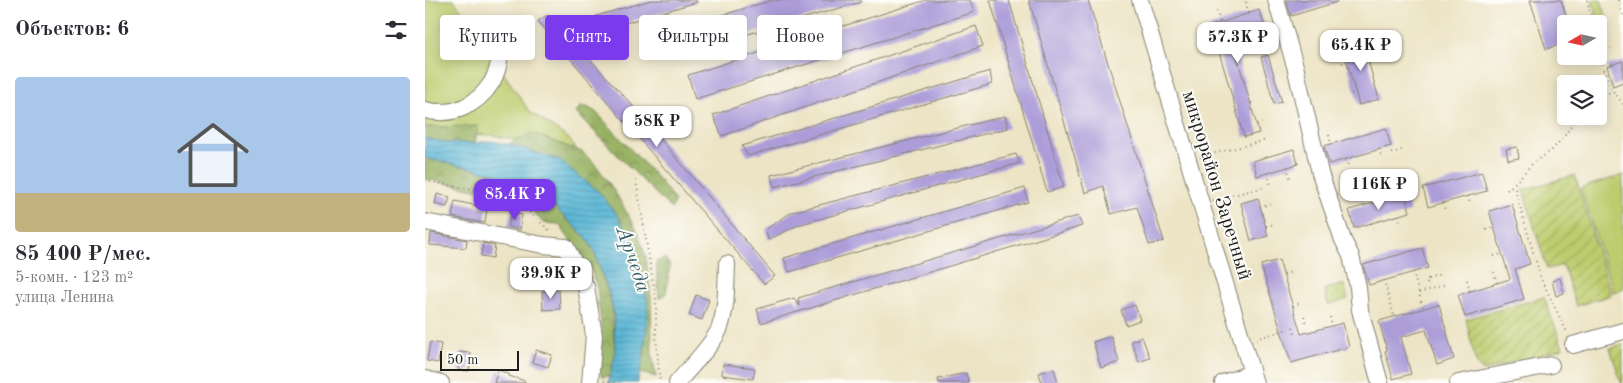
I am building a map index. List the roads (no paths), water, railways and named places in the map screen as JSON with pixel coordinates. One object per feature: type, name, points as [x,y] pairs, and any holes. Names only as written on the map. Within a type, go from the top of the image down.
[{"type":"street","name":"микрорайон Заречный","points":[[1140,0],[1254,378]]},
{"type":"street","points":[[1276,0],[1295,66],[1320,173],[1343,240],[1351,256],[1358,288],[1360,310],[1380,383]]},
{"type":"street","points":[[425,110],[437,113],[457,111],[471,105],[485,94],[495,76],[499,60]]},
{"type":"street","points":[[425,222],[543,245],[566,247],[586,287],[593,335],[596,382]]},
{"type":"street","points":[[677,383],[720,328],[725,306],[727,264]]},
{"type":"street","points":[[1573,345],[1623,331]]},
{"type":"street","points":[[1458,383],[1551,365]]},
{"type":"street","points":[[1223,383],[1254,378]]},
{"type":"street","points":[[425,379],[441,383]]},
{"type":"water","name":"Арчеда","points":[[425,138],[448,143],[490,141],[508,144],[559,160],[598,191],[616,213],[634,245],[647,298],[648,317],[638,383],[608,383],[615,356],[614,315],[602,273],[594,251],[586,237],[556,209],[551,201],[537,191],[509,182],[492,173],[425,158]]}]
